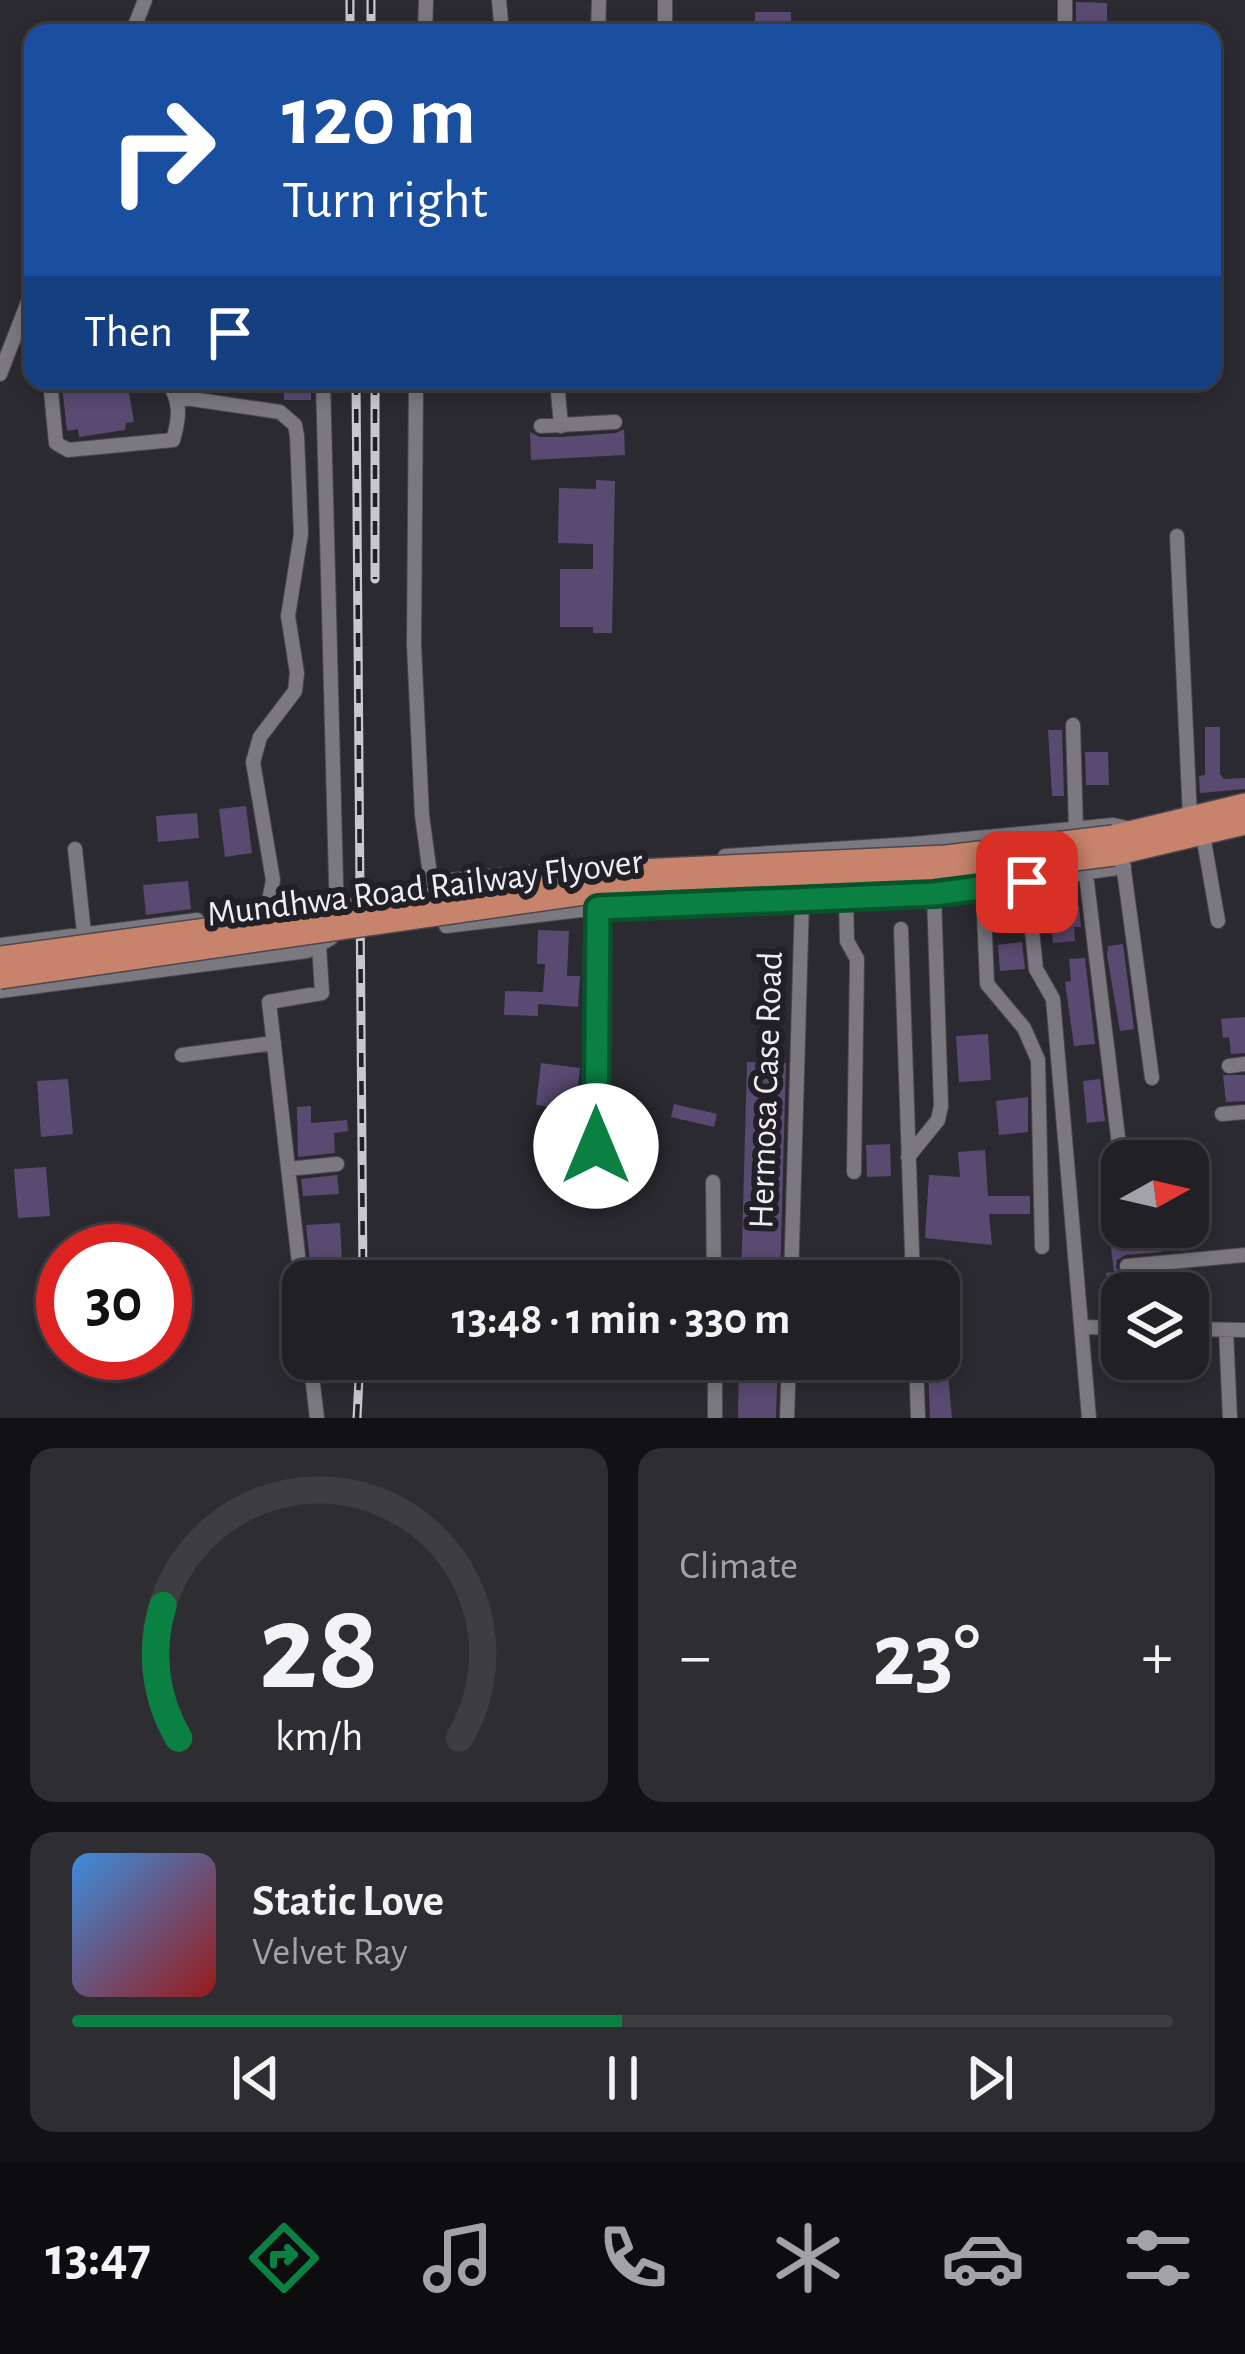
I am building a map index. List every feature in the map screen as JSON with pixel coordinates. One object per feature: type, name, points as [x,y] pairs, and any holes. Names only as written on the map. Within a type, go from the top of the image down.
[{"type":"highway","points":[[1125,849],[1245,804]]},
{"type":"highway","points":[[1196,826],[1245,824]]},
{"type":"highway","name":"Mundhwa Road Railway Flyover","points":[[0,957],[638,870],[1125,849]]},
{"type":"highway","name":"Mundhwa Road Railway Flyover","points":[[0,978],[591,893],[948,876],[1125,849]]},
{"type":"street","points":[[0,374],[24,312]]},
{"type":"street","points":[[51,390],[56,443],[62,450],[173,440],[178,421],[178,397],[173,390]]},
{"type":"street","points":[[0,991],[307,951],[331,938],[338,904],[323,390]]},
{"type":"street","points":[[416,390],[414,645],[422,815],[431,882],[604,863],[856,848],[1113,825],[1125,849],[1153,1078]]},
{"type":"street","points":[[558,390],[560,426]]},
{"type":"street","points":[[178,397],[280,412],[290,418],[297,436],[301,534],[288,616],[295,692],[260,737],[254,762],[273,880],[267,911]]},
{"type":"street","points":[[541,426],[615,422]]},
{"type":"street","points":[[1177,536],[1196,826],[1218,921]]},
{"type":"street","points":[[1073,725],[1076,830]]},
{"type":"street","points":[[854,1172],[857,959],[847,941],[856,848]]},
{"type":"street","points":[[75,849],[84,933]]},
{"type":"street","points":[[446,926],[598,908],[934,894],[1086,874],[1125,849]]},
{"type":"street","points":[[1086,874],[1118,1140]]},
{"type":"street","points":[[1027,882],[1036,969],[1053,999],[1089,1418]]},
{"type":"street","points":[[983,888],[987,984],[1024,1028],[1038,1060],[1042,1247]]},
{"type":"street","points":[[908,1157],[938,1120],[941,1106],[934,894]]},
{"type":"street","name":"Hermosa Case Road","points":[[792,1260],[802,900]]},
{"type":"street","points":[[0,945],[314,908],[322,993],[269,1002],[299,1260]]},
{"type":"street","points":[[596,1146],[598,908]]},
{"type":"street","points":[[901,929],[912,1260]]},
{"type":"street","points":[[54,938],[60,983]]},
{"type":"street","points":[[182,1055],[274,1043]]},
{"type":"street","points":[[1222,1114],[1245,1112]]},
{"type":"street","points":[[288,1169],[337,1164]]},
{"type":"street","points":[[713,1182],[714,1260]]},
{"type":"street","points":[[1126,1266],[1245,1255]]},
{"type":"street","points":[[1083,1328],[1101,1328]]},
{"type":"street","points":[[1209,1330],[1245,1330]]},
{"type":"street","points":[[1226,1330],[1230,1418]]},
{"type":"street","points":[[312,1380],[317,1418]]},
{"type":"street","points":[[715,1380],[715,1418]]},
{"type":"street","points":[[788,1418],[789,1380]]},
{"type":"street","points":[[917,1380],[918,1418]]},
{"type":"building","points":[[1076,2],[1107,3],[1107,24],[1076,24]]},
{"type":"building","points":[[755,12],[791,12],[791,24],[755,24]]},
{"type":"building","points":[[63,390],[129,390],[134,422],[126,423],[125,430],[79,437],[78,429],[67,431]]},
{"type":"building","points":[[284,390],[311,390],[311,400],[284,400]]},
{"type":"building","points":[[624,429],[625,455],[531,460],[530,432],[561,437]]},
{"type":"building","points":[[596,480],[615,481],[612,633],[593,633],[593,627],[560,627],[560,569],[593,569],[593,544],[558,543],[559,488],[596,489]]},
{"type":"building","points":[[1205,727],[1220,727],[1220,774],[1224,779],[1245,778],[1245,789],[1200,793],[1199,776],[1205,775]]},
{"type":"building","points":[[1048,730],[1062,730],[1064,796],[1052,796]]},
{"type":"building","points":[[1085,752],[1108,752],[1109,785],[1086,785]]},
{"type":"building","points":[[246,806],[252,853],[225,857],[219,809]]},
{"type":"building","points":[[197,813],[199,838],[158,842],[156,816]]},
{"type":"building","points":[[188,881],[191,909],[146,915],[143,885]]},
{"type":"building","points":[[1069,900],[1070,906],[1079,906],[1081,927],[1074,927],[1075,941],[1053,943],[1048,902]]},
{"type":"building","points":[[538,930],[569,931],[567,976],[580,976],[578,1007],[538,1004],[538,1016],[504,1015],[505,991],[543,992],[545,964],[537,964]]},
{"type":"building","points":[[1022,942],[1025,969],[1000,971],[998,945]]},
{"type":"building","points":[[1123,944],[1134,1029],[1120,1031],[1107,955],[1108,946]]},
{"type":"building","points":[[1085,958],[1095,1044],[1074,1046],[1065,982],[1071,981],[1069,959]]},
{"type":"building","points":[[1245,1017],[1245,1053],[1231,1054],[1221,1019]]},
{"type":"building","points":[[988,1034],[991,1080],[959,1082],[956,1036]]},
{"type":"building","points":[[747,1062],[786,1063],[781,1260],[742,1260]]},
{"type":"building","points":[[541,1063],[580,1068],[575,1110],[536,1105]]},
{"type":"building","points":[[1223,1075],[1245,1075],[1245,1101],[1226,1102]]},
{"type":"building","points":[[68,1079],[73,1134],[41,1137],[37,1081]]},
{"type":"building","points":[[1100,1079],[1105,1121],[1087,1123],[1083,1081]]},
{"type":"building","points":[[1028,1097],[1028,1132],[999,1135],[996,1101]]},
{"type":"building","points":[[674,1104],[717,1114],[714,1127],[671,1117]]},
{"type":"building","points":[[311,1106],[311,1123],[347,1120],[348,1131],[334,1133],[335,1153],[298,1157],[297,1107]]},
{"type":"building","points":[[890,1144],[891,1176],[867,1177],[866,1145]]},
{"type":"building","points":[[985,1150],[988,1196],[1030,1196],[1030,1214],[989,1214],[992,1245],[925,1238],[929,1175],[960,1177],[958,1152]]},
{"type":"building","points":[[46,1167],[50,1216],[18,1218],[14,1169]]},
{"type":"building","points":[[337,1175],[339,1194],[303,1196],[301,1179]]},
{"type":"building","points":[[340,1223],[342,1260],[310,1260],[306,1225]]},
{"type":"building","points":[[1111,1248],[1160,1248],[1161,1252],[1126,1255],[1117,1260],[1120,1272],[1114,1272]]},
{"type":"building","points":[[739,1380],[777,1380],[776,1418],[738,1418]]},
{"type":"building","points":[[929,1380],[949,1380],[952,1418],[930,1418]]},
{"type":"railway","points":[[350,0],[350,24]]},
{"type":"railway","points":[[371,0],[371,24]]},
{"type":"railway","points":[[356,390],[363,1260]]},
{"type":"railway","points":[[375,390],[375,579]]},
{"type":"railway","points":[[357,1418],[359,1380]]},
{"type":"route","points":[[596,1146],[598,908],[934,894],[1027,882]]}]
